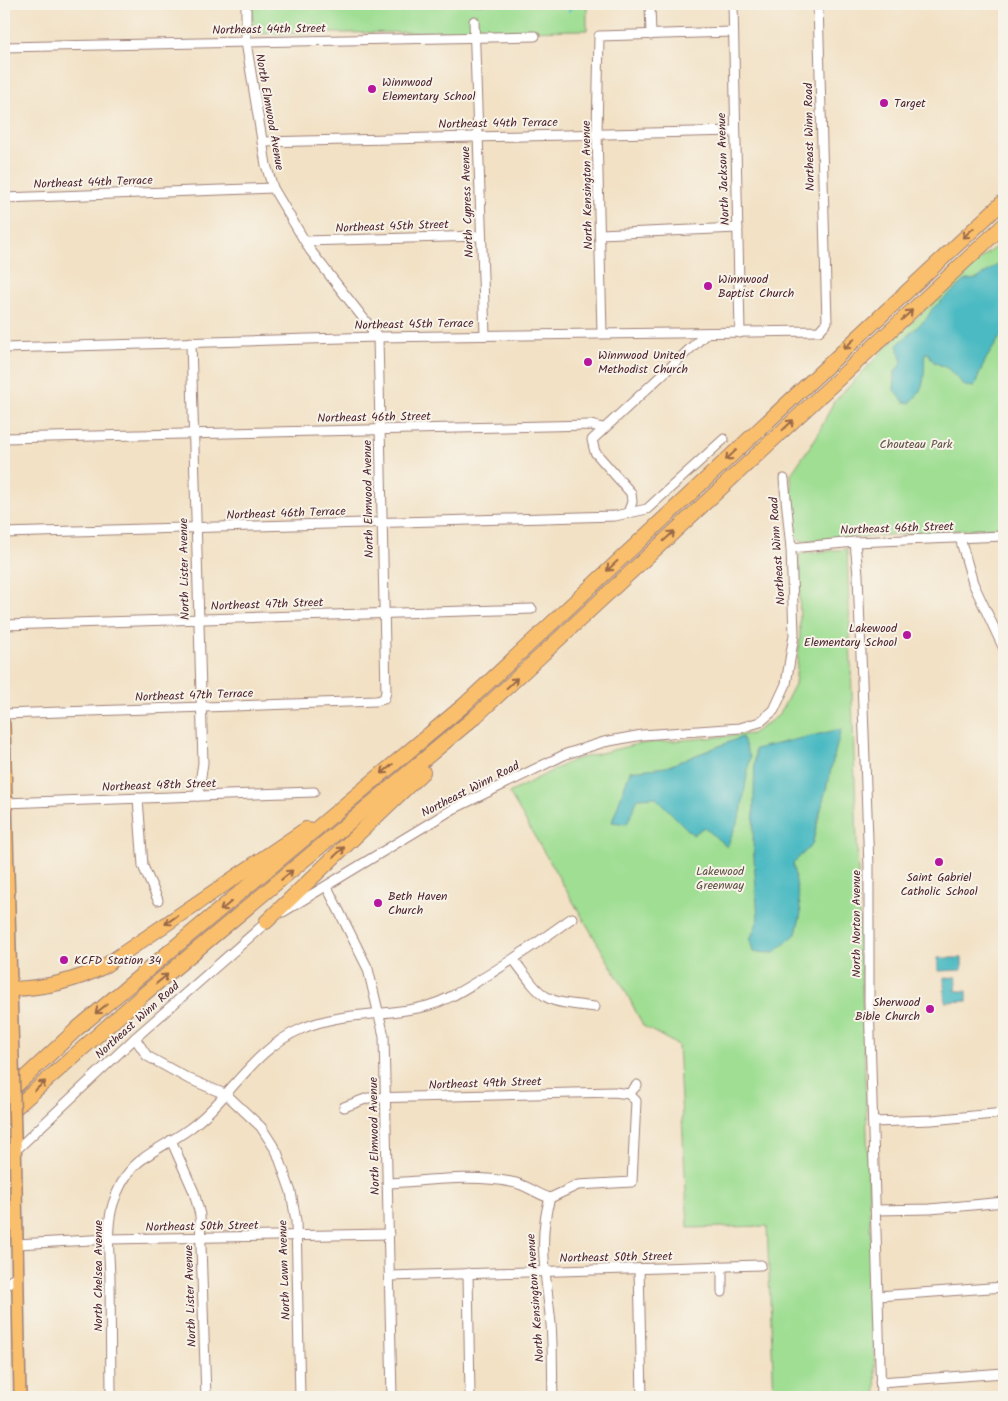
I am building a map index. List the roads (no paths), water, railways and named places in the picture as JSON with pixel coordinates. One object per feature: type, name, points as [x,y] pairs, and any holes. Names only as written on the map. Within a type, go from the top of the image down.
[{"type":"highway","points":[[4,1097],[78,1028],[463,706],[1003,201]]},
{"type":"highway","points":[[4,1118],[144,994],[476,716],[1004,225]]},
{"type":"highway","points":[[266,922],[460,738],[476,716]]},
{"type":"highway","points":[[8,989],[54,986],[103,967],[357,795]]},
{"type":"main road","points":[[4,724],[8,989],[16,1150],[16,1244],[20,1397]]},
{"type":"street","name":"North Elmwood Avenue","points":[[246,4],[246,42],[262,142],[273,188],[305,241],[378,337],[386,692],[384,699]]},
{"type":"street","points":[[650,4],[651,34],[732,32]]},
{"type":"street","name":"North Jackson Avenue","points":[[733,4],[732,32],[740,333]]},
{"type":"street","name":"Northeast Winn Road","points":[[818,4],[826,322],[823,328]]},
{"type":"street","name":"North Cypress Avenue","points":[[474,21],[480,236],[485,335]]},
{"type":"street","name":"North Kensington Avenue","points":[[602,333],[598,133],[599,36],[651,34]]},
{"type":"street","name":"Northeast 44th Street","points":[[4,48],[535,36]]},
{"type":"street","name":"Northeast 44th Terrace","points":[[262,142],[735,131]]},
{"type":"street","name":"Northeast 44th Terrace","points":[[4,198],[273,188]]},
{"type":"street","points":[[600,234],[738,228]]},
{"type":"street","name":"Northeast 45th Street","points":[[305,241],[480,236]]},
{"type":"street","name":"Northeast 45th Terrace","points":[[4,348],[378,337],[815,332],[823,328]]},
{"type":"street","points":[[628,513],[632,502],[632,493],[593,448],[592,440],[707,333]]},
{"type":"street","name":"North Lister Avenue","points":[[191,342],[203,763],[198,796]]},
{"type":"street","name":"Northeast 46th Street","points":[[4,438],[591,425],[603,428]]},
{"type":"street","name":"Northeast 46th Terrace","points":[[4,533],[589,518],[628,513],[646,509],[724,438]]},
{"type":"street","name":"Northeast Winn Road","points":[[16,1150],[135,1038],[266,922],[452,809],[566,754],[604,742],[642,735],[740,728],[760,722],[774,710],[786,684],[794,635],[791,548],[784,479]]},
{"type":"street","name":"Northeast 46th Street","points":[[791,548],[855,542],[1004,536]]},
{"type":"street","points":[[960,538],[973,583],[1002,638],[1004,649]]},
{"type":"street","name":"North Norton Avenue","points":[[855,542],[869,866],[869,1001],[881,1397]]},
{"type":"street","name":"Northeast 47th Street","points":[[4,626],[532,609]]},
{"type":"street","name":"Northeast 47th Terrace","points":[[4,714],[376,702],[384,699]]},
{"type":"street","name":"Northeast 48th Street","points":[[5,803],[314,792]]},
{"type":"street","points":[[138,798],[143,866],[158,900]]},
{"type":"street","name":"North Elmwood Avenue","points":[[327,886],[368,969],[384,1036],[392,1397]]},
{"type":"street","name":"North Chelsea Avenue","points":[[111,1397],[109,1239],[112,1206],[127,1174],[149,1152],[188,1130],[227,1095],[242,1074],[262,1053],[300,1029],[335,1018],[411,1010],[445,1001],[514,960],[572,918]]},
{"type":"street","points":[[514,960],[537,991],[547,999],[557,1003],[595,1007]]},
{"type":"street","name":"North Lawn Avenue","points":[[135,1038],[147,1056],[166,1067],[227,1095],[261,1127],[277,1152],[290,1192],[297,1237],[300,1397]]},
{"type":"street","points":[[388,1183],[463,1179],[504,1181],[526,1185],[550,1198],[578,1185],[632,1182],[636,1102],[629,1094],[637,1085]]},
{"type":"street","name":"Northeast 49th Street","points":[[344,1107],[368,1098],[614,1092],[629,1094]]},
{"type":"street","points":[[873,1122],[932,1120],[1004,1113]]},
{"type":"street","name":"North Lister Avenue","points":[[171,1140],[197,1200],[201,1238],[206,1397]]},
{"type":"street","name":"North Kensington Avenue","points":[[550,1198],[544,1221],[544,1271],[551,1325],[553,1397]]},
{"type":"street","points":[[876,1210],[930,1209],[1004,1202]]},
{"type":"street","name":"Northeast 50th Street","points":[[16,1244],[109,1239],[389,1234]]},
{"type":"street","name":"Northeast 50th Street","points":[[390,1276],[761,1265]]},
{"type":"street","points":[[722,1267],[722,1292]]},
{"type":"street","points":[[639,1269],[642,1397]]},
{"type":"street","points":[[468,1273],[470,1397]]},
{"type":"street","points":[[4,1287],[17,1275]]},
{"type":"street","points":[[878,1296],[1004,1287]]},
{"type":"street","points":[[880,1382],[1004,1373]]},
{"type":"water","points":[[1004,260],[1004,331],[986,359],[974,387],[965,386],[947,368],[934,362],[928,353],[925,353],[924,380],[920,391],[910,403],[904,402],[894,390],[895,372],[902,362],[897,345],[927,318],[932,309],[966,280],[977,279]]},
{"type":"water","points":[[841,729],[812,845],[793,863],[801,913],[796,934],[774,953],[753,952],[750,940],[758,920],[753,842],[755,749]]},
{"type":"water","points":[[742,737],[750,757],[741,813],[727,847],[704,827],[693,835],[655,797],[638,798],[627,824],[612,822],[630,771],[666,767]]},
{"type":"water","points":[[938,958],[962,958],[962,970],[938,971]]},
{"type":"water","points":[[956,977],[956,991],[967,991],[967,1001],[945,1002],[944,978]]},
{"type":"waterway","points":[[569,11],[572,4]]},
{"type":"place","name":"Winnwood Elementary School","points":[[372,89]]},
{"type":"place","name":"Target","points":[[884,103]]},
{"type":"place","name":"Winnwood Baptist Church","points":[[708,286]]},
{"type":"place","name":"Winnwood United Methodist Church","points":[[588,362]]},
{"type":"place","name":"Lakewood Elementary School","points":[[907,635]]},
{"type":"place","name":"Saint Gabriel Catholic School","points":[[939,862]]},
{"type":"place","name":"Beth Haven Church","points":[[378,903]]},
{"type":"place","name":"KCFD Station 34","points":[[64,960]]},
{"type":"place","name":"Sherwood Bible Church","points":[[930,1009]]},
{"type":"park label","name":"Chouteau Park","points":[[916,444]]},
{"type":"park label","name":"Lakewood Greenway","points":[[720,878]]}]
